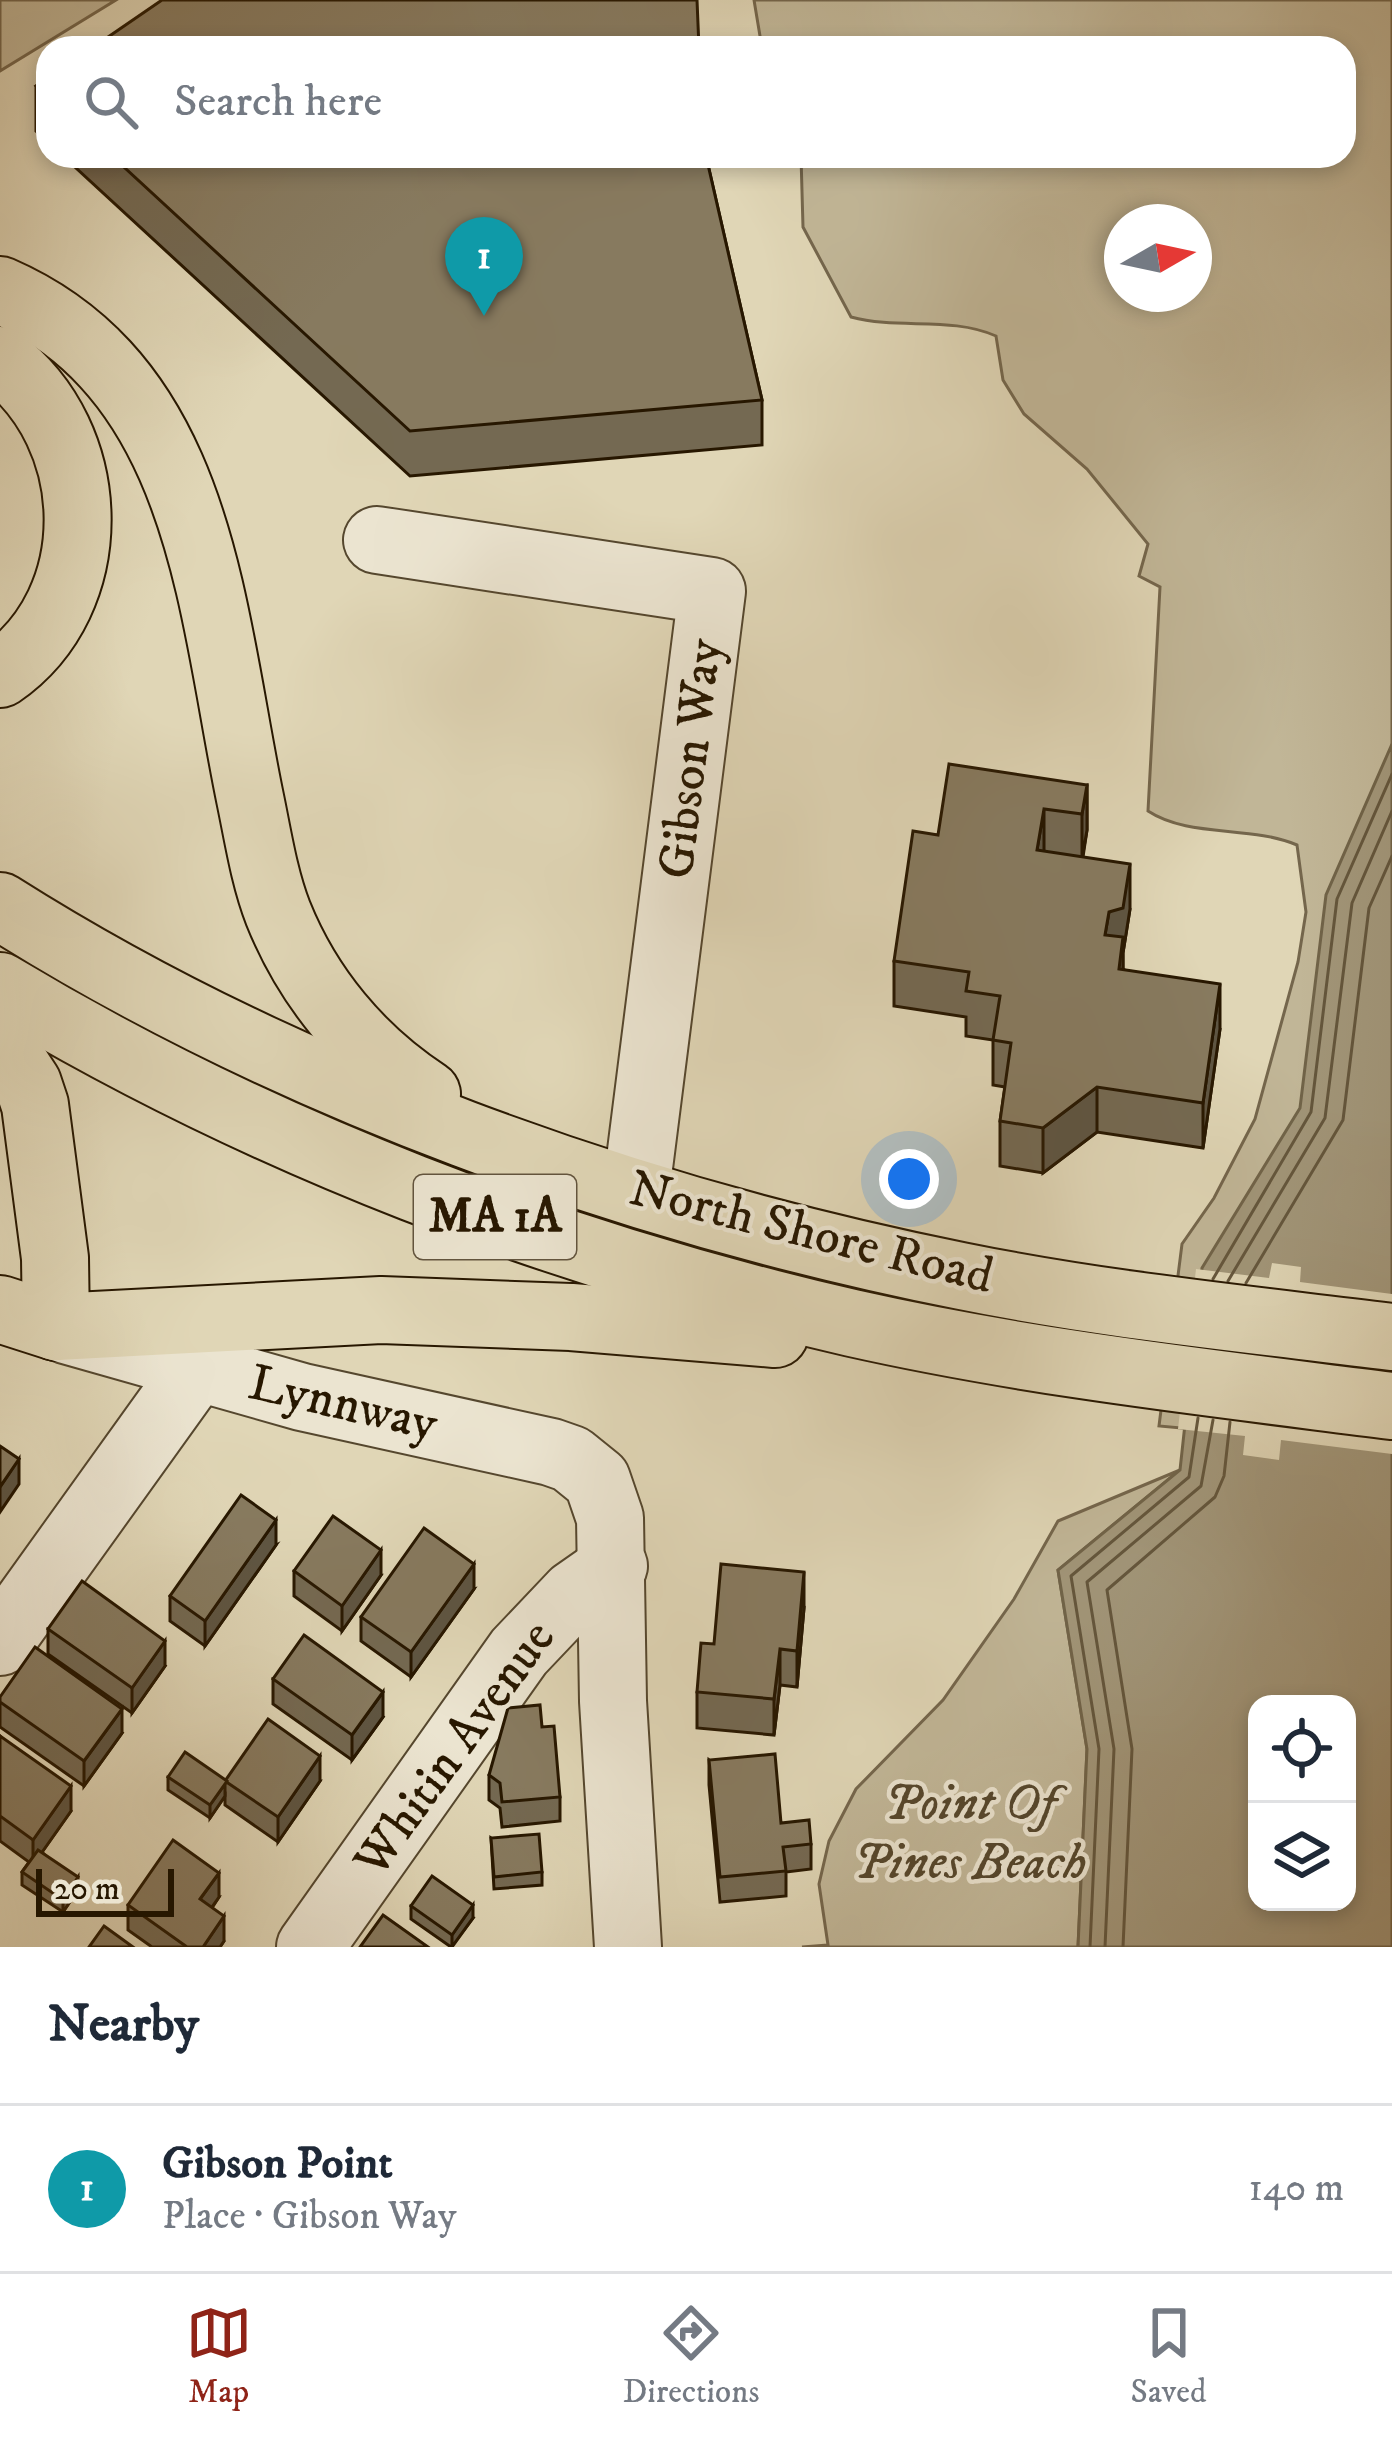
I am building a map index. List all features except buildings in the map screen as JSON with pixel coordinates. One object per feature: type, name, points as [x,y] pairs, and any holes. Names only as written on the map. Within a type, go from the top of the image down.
[{"type":"highway","points":[[0,290],[65,327],[108,363],[144,407],[174,464],[194,527],[269,883],[312,981],[364,1043],[412,1084],[556,1165]]},
{"type":"highway","points":[[0,360],[35,394],[58,430],[74,472],[80,517],[75,557],[62,597],[33,645],[0,674]]},
{"type":"highway","name":"North Shore Road","points":[[0,906],[242,1036],[475,1136],[636,1191],[964,1277],[1392,1337]]},
{"type":"highway","name":"North Shore Road","points":[[0,986],[231,1108],[493,1216],[751,1297],[1023,1355],[1392,1406]]},
{"type":"highway","points":[[0,1041],[28,1084],[39,1126],[55,1258],[28,1318],[430,1311],[588,1318],[1023,1355]]},
{"type":"highway","points":[[0,1223],[30,1178],[39,1126]]},
{"type":"street","name":"Gibson Way","points":[[377,540],[712,591],[636,1191]]},
{"type":"street","name":"Lynnway","points":[[28,1318],[196,1369],[572,1460],[596,1480],[605,1496],[614,1566],[613,1685],[628,1947]]},
{"type":"street","points":[[0,1642],[196,1369]]},
{"type":"street","name":"Whitin Avenue","points":[[310,1947],[520,1652],[555,1611],[614,1566]]},
{"type":"green space","points":[[0,0],[116,0],[57,36],[36,36],[36,49],[0,71]]},
{"type":"green space","points":[[754,0],[1392,0],[1392,1381],[1235,1433],[1159,1426],[1182,1244],[1214,1198],[1255,1119],[1298,962],[1306,912],[1297,845],[1182,825],[1148,811],[1160,587],[1139,576],[1148,544],[1087,469],[1024,414],[1003,380],[996,336],[961,326],[851,317],[803,227],[801,168],[1356,168],[1356,36],[760,36]]},
{"type":"green space","name":"Point Of Pines Beach","points":[[1180,1470],[1058,1570],[1087,1749],[1078,1947],[802,1947],[828,1945],[819,1884],[829,1841],[856,1789],[943,1700],[1014,1599],[1058,1521]]},
{"type":"water","points":[[1392,744],[1392,1947],[1078,1947],[1087,1749],[1058,1570],[1180,1470],[1202,1268],[1300,1108],[1326,895]]},
{"type":"pier","points":[[1272,1263],[1301,1267],[1300,1282],[1392,1294],[1392,1454],[1281,1440],[1279,1460],[1243,1455],[1245,1436],[1178,1429],[1196,1269],[1269,1278]]},
{"type":"place","name":"Gibson Point","points":[[484,316]]}]
